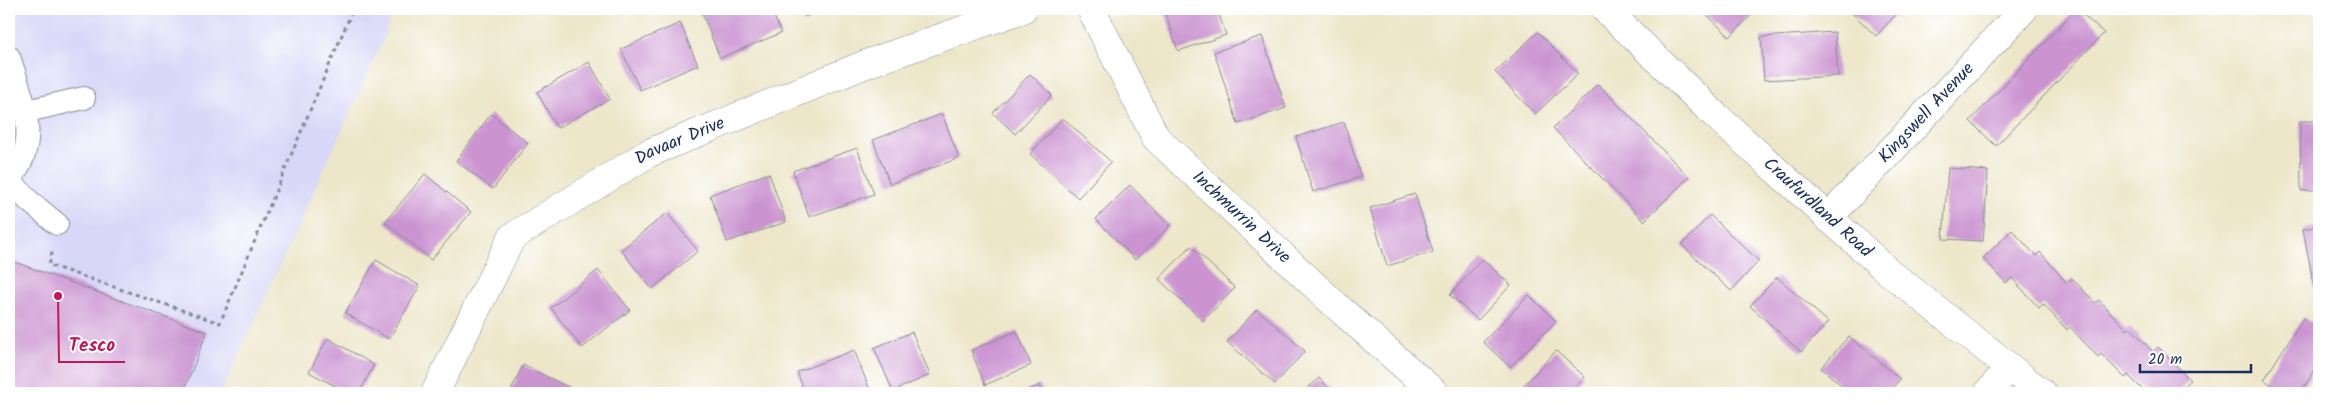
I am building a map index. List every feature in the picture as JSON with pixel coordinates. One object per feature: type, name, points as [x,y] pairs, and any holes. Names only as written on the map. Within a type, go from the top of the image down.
[{"type":"street","name":"Davaar Drive","points":[[435,393],[512,237],[649,153],[866,64],[1024,9]]},
{"type":"street","name":"Inchmurrin Drive","points":[[1091,9],[1156,138],[1342,311],[1435,393]]},
{"type":"street","name":"Craufurdland Road","points":[[1605,9],[1716,116],[1889,272],[2042,393]]},
{"type":"street","name":"Kingswell Avenue","points":[[1828,218],[2024,9]]},
{"type":"street","points":[[1988,393],[2009,367]]},
{"type":"lane","points":[[9,57],[27,111],[26,147],[20,167],[9,179],[29,201],[56,224]]},
{"type":"lane","points":[[27,111],[84,98]]},
{"type":"path","points":[[56,224],[49,265],[220,323],[354,9]]},
{"type":"shaded area","points":[[9,9],[393,9],[383,41],[221,393],[9,393]]},
{"type":"building","points":[[713,9],[771,9],[781,33],[720,58],[702,13]]},
{"type":"building","points":[[802,9],[825,9],[805,17]]},
{"type":"building","points":[[1164,9],[1217,9],[1226,35],[1178,51]]},
{"type":"building","points":[[1701,9],[1757,9],[1730,37]]},
{"type":"building","points":[[1852,9],[1901,9],[1876,36],[1850,11]]},
{"type":"building","points":[[2076,9],[2104,33],[1996,146],[1970,121]]},
{"type":"building","points":[[680,23],[698,65],[640,90],[621,49]]},
{"type":"building","points":[[1538,32],[1578,74],[1535,114],[1495,72]]},
{"type":"building","points":[[1835,32],[1838,76],[1764,80],[1761,37]]},
{"type":"building","points":[[1262,36],[1286,108],[1238,124],[1214,52]]},
{"type":"building","points":[[589,62],[610,99],[557,128],[537,92]]},
{"type":"building","points":[[1030,74],[1052,95],[1015,134],[993,113]]},
{"type":"building","points":[[1598,84],[1689,177],[1644,221],[1553,128]]},
{"type":"building","points":[[491,114],[528,143],[493,189],[456,161]]},
{"type":"building","points":[[942,114],[959,158],[890,184],[873,140]]},
{"type":"building","points":[[1063,118],[1111,162],[1078,198],[1030,154]]},
{"type":"building","points":[[2300,121],[2319,121],[2319,190],[2301,191]]},
{"type":"building","points":[[1344,122],[1361,177],[1313,192],[1296,137]]},
{"type":"building","points":[[857,148],[874,194],[809,217],[793,171]]},
{"type":"building","points":[[1948,168],[1988,171],[1983,241],[1943,239]]},
{"type":"building","points":[[769,173],[786,222],[727,242],[710,195]]},
{"type":"building","points":[[425,174],[471,212],[431,260],[385,222]]},
{"type":"building","points":[[1130,185],[1170,226],[1135,260],[1096,219]]},
{"type":"building","points":[[1415,194],[1433,252],[1387,266],[1370,208]]},
{"type":"building","points":[[667,213],[698,251],[652,289],[621,250]]},
{"type":"building","points":[[1710,215],[1759,261],[1731,291],[1682,245]]},
{"type":"building","points":[[2319,226],[2319,296],[2316,297],[2303,229]]},
{"type":"building","points":[[2012,230],[2036,256],[2040,252],[2067,283],[2072,278],[2095,303],[2099,300],[2127,330],[2130,327],[2153,352],[2158,347],[2190,380],[2176,393],[2146,393],[2128,375],[2125,378],[2101,354],[2098,357],[2070,327],[2067,330],[2043,304],[2039,308],[2012,278],[2006,283],[1983,258]]},
{"type":"building","points":[[1191,246],[1235,288],[1203,321],[1159,279]]},
{"type":"building","points":[[1482,259],[1511,285],[1478,320],[1450,295]]},
{"type":"building","points":[[9,260],[207,332],[183,393],[9,393]]},
{"type":"building","points":[[376,260],[420,286],[389,339],[345,313]]},
{"type":"building","points":[[598,270],[630,310],[582,348],[551,308]]},
{"type":"building","points":[[1777,277],[1828,322],[1801,352],[1750,306]]},
{"type":"building","points":[[1529,295],[1556,321],[1510,367],[1483,342]]},
{"type":"building","points":[[1257,309],[1305,351],[1275,384],[1227,342]]},
{"type":"building","points":[[2303,318],[2319,328],[2319,364],[2300,393],[2286,393],[2264,380]]},
{"type":"building","points":[[1017,331],[1031,365],[985,385],[971,350]]},
{"type":"building","points":[[912,332],[930,375],[893,391],[874,348]]},
{"type":"building","points":[[1849,336],[1900,379],[1888,393],[1851,393],[1821,368]]},
{"type":"building","points":[[328,338],[374,365],[359,393],[348,393],[309,372]]},
{"type":"building","points":[[854,350],[871,393],[805,393],[797,372]]},
{"type":"building","points":[[1556,351],[1585,377],[1570,393],[1530,393],[1523,386]]},
{"type":"building","points":[[523,365],[568,387],[565,393],[510,393]]},
{"type":"building","points":[[1319,378],[1334,393],[1303,393]]},
{"type":"building","points":[[1040,385],[1043,393],[1021,393]]},
{"type":"place","name":"Tesco","points":[[58,296]]}]
